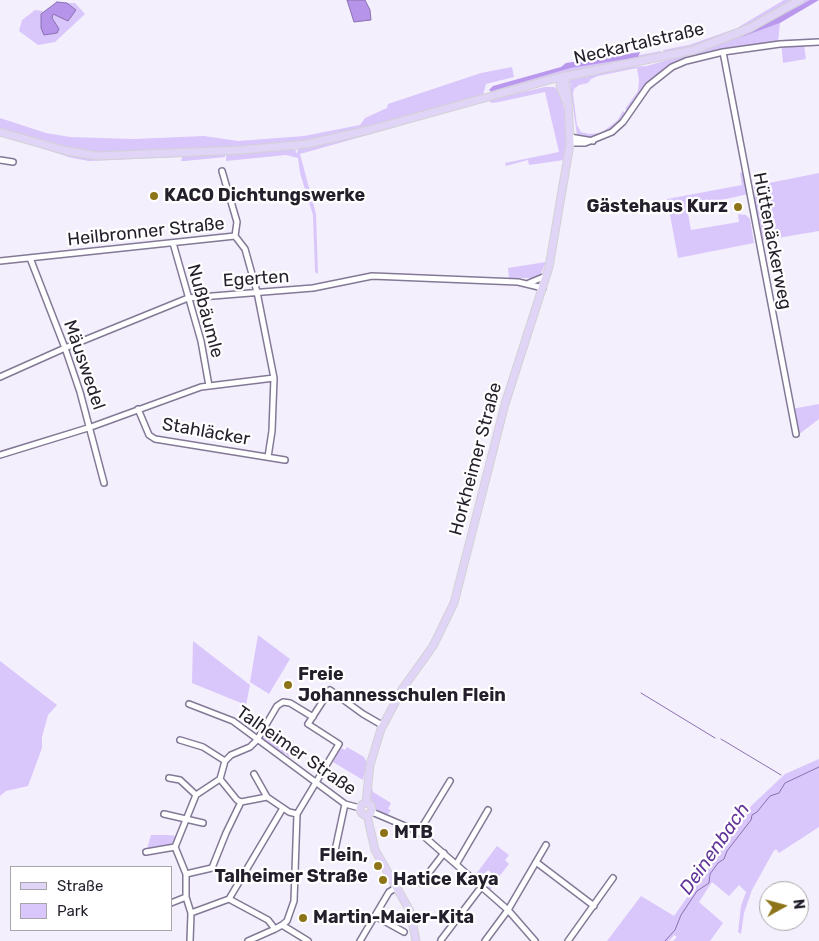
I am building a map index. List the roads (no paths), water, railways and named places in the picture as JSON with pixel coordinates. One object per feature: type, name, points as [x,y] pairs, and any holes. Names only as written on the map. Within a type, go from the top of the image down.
[{"type":"main road","name":"Neckartalstraße","points":[[0,132],[67,152],[90,156],[285,147],[323,141],[564,76],[694,50],[750,28],[800,0]]},
{"type":"main road","points":[[539,83],[552,85],[561,90],[561,81],[564,76]]},
{"type":"main road","name":"Horkheimer Straße","points":[[366,802],[370,764],[382,725],[403,688],[434,646],[454,604],[498,430],[547,275],[570,137],[564,76]]},
{"type":"main road","name":"Horkheimer Straße","points":[[561,90],[568,106]]},
{"type":"main road","points":[[369,813],[361,813],[360,808],[366,802],[372,806],[369,813],[375,850],[410,911],[416,941]]},
{"type":"street","points":[[568,156],[581,144],[608,135],[619,126],[648,86],[672,67],[694,58],[723,52],[804,42],[819,42]]},
{"type":"street","name":"Hüttenäckerweg","points":[[723,52],[796,434]]},
{"type":"street","points":[[570,137],[593,141]]},
{"type":"street","points":[[570,137],[574,142],[581,144]]},
{"type":"street","points":[[0,160],[13,162]]},
{"type":"street","points":[[222,171],[237,222],[235,236]]},
{"type":"street","name":"Heilbronner Straße","points":[[0,261],[235,236],[241,242],[244,249],[257,292],[274,378],[272,431],[268,457]]},
{"type":"street","name":"Nußbäumle","points":[[173,243],[202,341],[209,386]]},
{"type":"street","name":"Mäuswedel","points":[[30,258],[65,348],[90,427],[104,482]]},
{"type":"street","name":"Egerten","points":[[528,284],[547,275]]},
{"type":"street","name":"Egerten","points":[[0,377],[65,348],[188,298],[313,288],[372,276],[528,284],[543,288]]},
{"type":"street","points":[[0,455],[90,427],[201,387],[274,378]]},
{"type":"street","name":"Stahläcker","points":[[138,409],[149,434],[155,439],[286,460]]},
{"type":"street","points":[[248,941],[282,926],[287,921],[294,901],[297,814],[339,744],[308,726],[313,716],[330,690],[382,725]]},
{"type":"street","points":[[190,941],[191,914],[186,897],[186,874],[175,847],[196,795],[220,779],[225,761],[231,755],[250,747],[257,740],[277,706],[283,702],[290,703],[313,716]]},
{"type":"street","name":"Talheimer Straße","points":[[189,704],[232,721],[345,804],[360,808]]},
{"type":"street","points":[[180,740],[203,747],[225,761]]},
{"type":"street","points":[[254,774],[267,797],[282,808],[297,814]]},
{"type":"street","points":[[168,778],[180,780],[196,795]]},
{"type":"street","points":[[220,779],[237,800],[241,802],[267,797]]},
{"type":"street","points":[[419,832],[450,781]]},
{"type":"street","points":[[186,874],[212,868],[241,802]]},
{"type":"street","points":[[334,855],[345,804]]},
{"type":"street","points":[[191,914],[229,899],[282,808]]},
{"type":"street","points":[[457,863],[488,810]]},
{"type":"street","points":[[369,813],[419,832],[457,863],[508,910],[534,941]]},
{"type":"street","points":[[164,814],[187,818],[203,824]]},
{"type":"street","points":[[485,941],[508,910],[546,845]]},
{"type":"street","points":[[146,852],[175,847]]},
{"type":"street","points":[[421,883],[444,853]]},
{"type":"street","points":[[536,862],[594,906]]},
{"type":"street","points":[[568,941],[614,878]]},
{"type":"street","points":[[440,940],[482,886]]},
{"type":"street","points":[[360,941],[389,892],[397,887]]},
{"type":"street","points":[[172,903],[186,897]]},
{"type":"street","points":[[229,899],[268,920],[275,929]]},
{"type":"street","points":[[375,916],[404,932]]},
{"type":"street","points":[[282,926],[308,941]]},
{"type":"waterway","points":[[641,693],[715,738]]},
{"type":"waterway","points":[[721,739],[781,775]]},
{"type":"waterway","name":"Deinenbach","points":[[665,941],[675,930],[681,915],[697,891],[709,883],[710,874],[718,863],[724,859],[727,851],[751,820],[752,815],[757,812],[770,796],[779,793],[785,783],[819,767]]},
{"type":"place","name":"KACO Dichtungswerke","points":[[154,196]]},
{"type":"place","name":"Gästehaus Kurz","points":[[738,207]]},
{"type":"place","name":"Freie Johannesschulen Flein","points":[[288,685]]},
{"type":"place","name":"MTB","points":[[384,833]]},
{"type":"place","name":"Flein, Talheimer Straße","points":[[378,866]]},
{"type":"place","name":"Hatice Kaya","points":[[383,880]]},
{"type":"place","name":"Martin-Maier-Kita","points":[[303,918]]}]
